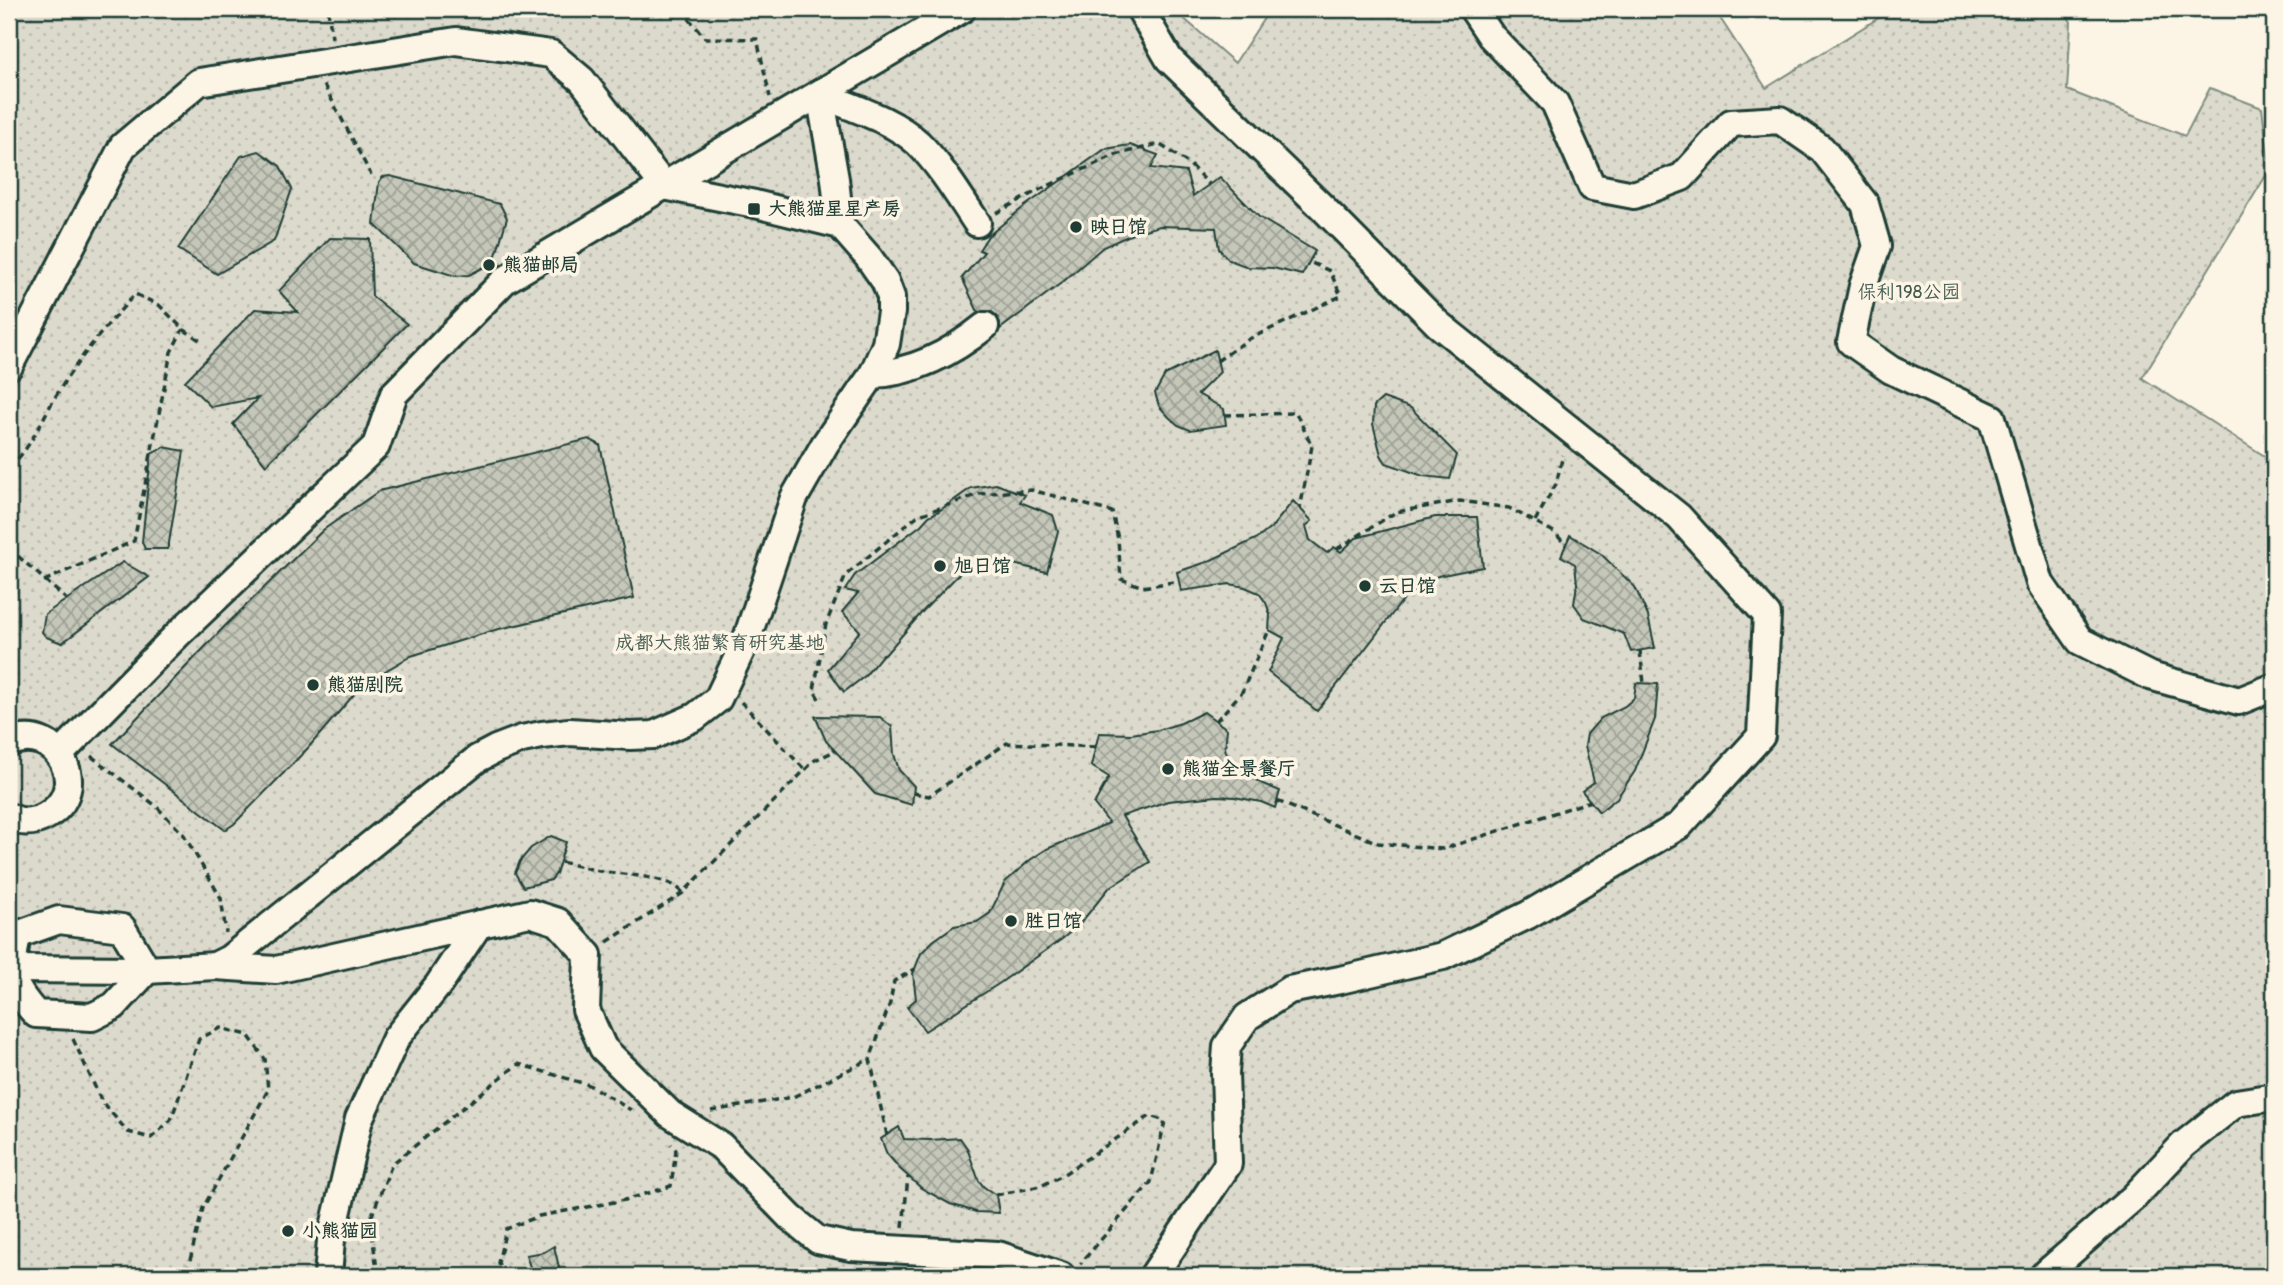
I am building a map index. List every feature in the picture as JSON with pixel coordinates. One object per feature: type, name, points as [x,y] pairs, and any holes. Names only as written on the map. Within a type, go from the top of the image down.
[{"type":"lane","points":[[1140,9],[1169,59],[1438,324],[1679,517],[1767,615],[1761,736],[1680,825],[1528,915],[1443,956],[1289,990],[1247,1017],[1227,1045],[1225,1073],[1228,1164],[1153,1276]]},
{"type":"lane","points":[[1473,9],[1491,36],[1555,103],[1592,187],[1634,195],[1682,177],[1731,123],[1780,120],[1822,149],[1865,204],[1877,246],[1863,286],[1851,342],[1891,370],[1992,418],[2040,583],[2080,641],[2150,676],[2239,701],[2274,687]]},
{"type":"lane","points":[[9,817],[29,822],[42,819],[53,812],[62,802],[67,790],[68,776],[64,762],[66,748],[176,636],[376,446],[394,394],[505,281],[820,94],[949,13]]},
{"type":"lane","points":[[9,366],[123,146],[199,82],[456,41],[551,54],[582,80],[664,186],[755,204],[840,225],[869,258],[885,281],[891,297],[890,328],[886,344],[873,374],[825,444],[794,498],[747,638],[718,699],[695,717],[654,734],[631,736],[561,733],[522,739],[477,759],[222,962]]},
{"type":"lane","points":[[820,94],[873,117],[917,142],[933,160],[977,223]]},
{"type":"lane","points":[[820,94],[840,225]]},
{"type":"lane","points":[[873,374],[919,365],[966,341],[985,326]]},
{"type":"lane","points":[[9,743],[30,739],[66,748]]},
{"type":"lane","points":[[10,969],[146,970],[222,962],[276,970],[530,913],[558,922],[588,955],[586,1010],[603,1048],[670,1114],[721,1146],[790,1217],[818,1240],[851,1247],[998,1255],[1070,1271]]},
{"type":"lane","points":[[59,920],[122,928],[146,970],[114,1006],[92,1017],[36,1014],[19,995],[10,969],[17,935],[59,920]]},
{"type":"lane","points":[[328,1276],[331,1240],[359,1119],[396,1038],[439,984],[480,924]]},
{"type":"lane","points":[[2043,1276],[2134,1197],[2183,1145],[2236,1103],[2274,1097]]},
{"type":"path","points":[[328,9],[335,60]]},
{"type":"path","points":[[681,9],[705,38],[757,39],[775,121]]},
{"type":"path","points":[[325,88],[371,175]]},
{"type":"path","points":[[977,223],[1041,189],[1115,155],[1159,144],[1188,163],[1209,184]]},
{"type":"path","points":[[1217,361],[1249,339],[1341,296],[1330,271],[1309,262]]},
{"type":"path","points":[[9,467],[23,455],[59,390],[135,294],[159,305],[183,329],[201,341]]},
{"type":"path","points":[[44,581],[134,541],[171,352],[183,329]]},
{"type":"path","points":[[1225,415],[1296,413],[1312,446],[1300,509]]},
{"type":"path","points":[[1534,521],[1556,484],[1570,429]]},
{"type":"path","points":[[819,699],[814,690],[826,624],[846,575],[918,516],[979,494],[1032,490],[1112,512],[1118,539],[1121,579],[1143,587],[1179,581]]},
{"type":"path","points":[[1337,550],[1396,512],[1460,500],[1509,508],[1554,531],[1566,545]]},
{"type":"path","points":[[9,548],[66,599]]},
{"type":"path","points":[[1216,721],[1242,692],[1269,630]]},
{"type":"path","points":[[1640,651],[1644,683]]},
{"type":"path","points":[[725,685],[805,771]]},
{"type":"path","points":[[913,793],[929,796],[1007,744],[1096,747]]},
{"type":"path","points":[[66,748],[155,805],[184,835],[220,898],[222,962]]},
{"type":"path","points":[[588,955],[683,893],[815,760],[835,751]]},
{"type":"path","points":[[1277,802],[1378,843],[1443,849],[1591,802]]},
{"type":"path","points":[[561,862],[599,871],[646,877],[678,886],[683,893]]},
{"type":"path","points":[[887,1135],[870,1059],[890,1003],[894,981],[915,970]]},
{"type":"path","points":[[62,1015],[102,1102],[128,1132],[150,1138],[171,1120],[199,1040],[220,1028],[248,1035],[265,1059],[268,1090],[203,1208],[186,1276]]},
{"type":"path","points":[[701,1111],[793,1097],[870,1059]]},
{"type":"path","points":[[378,1276],[370,1220],[392,1164],[517,1064],[589,1085],[637,1114]]},
{"type":"path","points":[[996,1195],[1041,1186],[1150,1116],[1165,1121],[1151,1182],[1070,1271]]},
{"type":"path","points":[[505,1276],[498,1263],[506,1229],[539,1216],[625,1200],[671,1186],[676,1150],[667,1140]]},
{"type":"path","points":[[901,1250],[908,1177]]},
{"type":"green space","name":"成都大熊猫繁育研究基地","points":[[9,9],[1173,9],[1235,63],[1270,9],[1714,9],[1766,88],[1893,9],[2064,9],[2071,22],[2067,90],[2185,136],[2210,88],[2262,108],[2270,169],[2142,378],[2274,462],[2274,1276],[9,1276]]},
{"type":"building","points":[[1130,145],[1158,155],[1151,168],[1186,172],[1193,196],[1220,177],[1259,217],[1315,251],[1302,275],[1273,268],[1248,267],[1229,260],[1219,249],[1216,228],[1160,226],[1137,232],[1103,247],[1064,281],[1000,329],[997,316],[990,311],[978,312],[962,278],[984,252],[979,250],[988,236],[1105,149]]},
{"type":"building","points":[[259,151],[280,166],[292,189],[274,241],[217,274],[178,249],[241,156]]},
{"type":"building","points":[[390,176],[500,204],[507,218],[494,262],[469,275],[455,276],[414,263],[374,224],[379,182],[383,177]]},
{"type":"building","points":[[330,238],[370,239],[372,296],[407,324],[266,465],[233,424],[258,398],[211,407],[185,381],[255,309],[298,312],[279,291]]},
{"type":"building","points":[[1215,350],[1220,372],[1198,394],[1224,409],[1226,425],[1190,430],[1169,417],[1159,406],[1155,393],[1165,375]]},
{"type":"building","points":[[1383,398],[1411,408],[1457,455],[1450,479],[1423,476],[1386,463],[1381,455],[1373,424],[1374,406]]},
{"type":"building","points":[[589,439],[600,445],[634,598],[495,630],[411,656],[363,684],[308,748],[225,830],[112,744],[226,625],[323,530],[379,491]]},
{"type":"building","points":[[164,447],[184,451],[168,549],[145,549],[142,542],[151,454]]},
{"type":"building","points":[[996,484],[1025,495],[1020,502],[1053,515],[1058,531],[1047,572],[1000,561],[980,561],[961,572],[865,676],[844,692],[828,669],[860,631],[842,612],[858,593],[845,590],[855,575],[929,516],[971,488]]},
{"type":"building","points":[[1293,501],[1312,521],[1306,526],[1310,540],[1327,553],[1334,547],[1341,552],[1356,538],[1435,517],[1477,517],[1483,567],[1438,576],[1403,600],[1317,711],[1268,672],[1284,638],[1269,630],[1270,614],[1259,593],[1230,584],[1181,591],[1177,572],[1207,562],[1258,538],[1272,527]]},
{"type":"building","points":[[1570,535],[1601,554],[1635,587],[1648,616],[1655,648],[1631,652],[1624,634],[1584,618],[1574,604],[1577,584],[1575,564],[1561,556]]},
{"type":"building","points":[[123,562],[149,577],[62,643],[46,637],[42,632],[45,614]]},
{"type":"building","points":[[1636,683],[1658,684],[1655,719],[1635,771],[1617,798],[1599,812],[1582,791],[1594,782],[1585,746],[1587,734],[1601,718],[1625,706],[1634,698]]},
{"type":"building","points":[[1204,712],[1227,729],[1225,748],[1229,761],[1242,772],[1280,791],[1275,808],[1261,802],[1217,796],[1168,801],[1122,816],[1150,862],[1109,888],[1079,925],[1062,939],[925,1031],[907,1007],[916,999],[913,974],[921,953],[954,926],[977,922],[990,913],[1005,882],[1030,860],[1047,849],[1109,823],[1094,804],[1109,777],[1091,766],[1099,733],[1131,734],[1158,730]]},
{"type":"building","points":[[815,716],[880,717],[892,727],[894,754],[899,770],[914,786],[912,805],[875,794],[826,741]]},
{"type":"building","points":[[551,836],[566,842],[556,874],[551,880],[523,887],[515,873],[520,861],[531,848]]},
{"type":"building","points":[[899,1127],[904,1139],[960,1138],[967,1148],[979,1181],[996,1195],[999,1213],[976,1212],[950,1204],[921,1188],[887,1154],[881,1139]]},
{"type":"building","points":[[554,1246],[561,1276],[533,1276],[526,1255],[544,1252]]},
{"type":"place","name":"大熊猫星星产房","points":[[754,209]]},
{"type":"place","name":"映日馆","points":[[1076,227]]},
{"type":"place","name":"熊猫邮局","points":[[489,265]]},
{"type":"place","name":"旭日馆","points":[[940,566]]},
{"type":"place","name":"云日馆","points":[[1365,586]]},
{"type":"place","name":"熊猫剧院","points":[[313,685]]},
{"type":"place","name":"熊猫全景餐厅","points":[[1168,769]]},
{"type":"place","name":"胜日馆","points":[[1011,921]]},
{"type":"place","name":"小熊猫园","points":[[288,1231]]},
{"type":"park label","name":"保利198公园","points":[[1909,292]]}]
